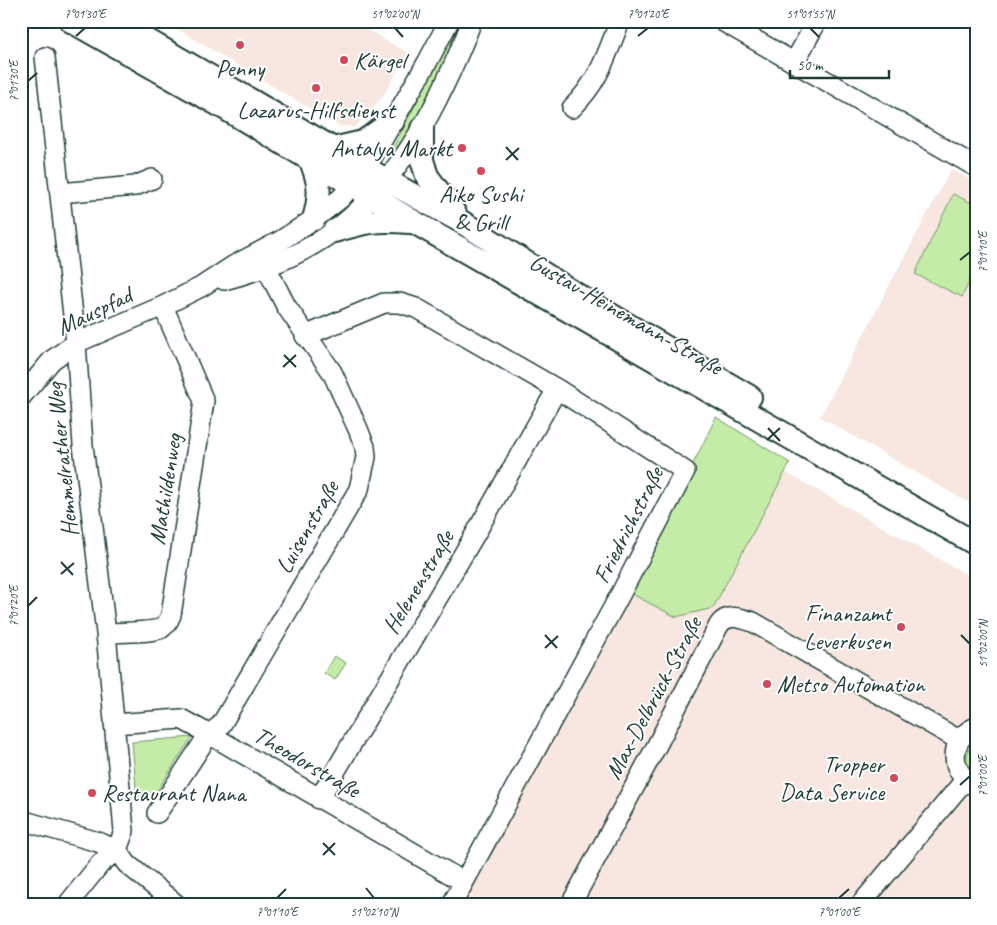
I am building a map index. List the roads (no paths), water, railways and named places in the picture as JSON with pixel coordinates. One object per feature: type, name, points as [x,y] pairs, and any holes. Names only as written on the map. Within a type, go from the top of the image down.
[{"type":"main road","name":"Gustav-Heinemann-Straße","points":[[70,21],[228,110],[362,192],[976,544]]},
{"type":"main road","name":"Gustav-Heinemann-Straße","points":[[114,21],[386,180],[460,221],[597,306],[804,429],[976,528]]},
{"type":"main road","points":[[333,148],[363,142],[393,121]]},
{"type":"main road","points":[[422,129],[422,160],[427,176],[460,221]]},
{"type":"main road","points":[[311,161],[320,191],[319,203],[314,219]]},
{"type":"main road","points":[[334,231],[374,220],[414,222]]},
{"type":"street","points":[[362,192],[366,168],[449,21]]},
{"type":"street","points":[[362,192],[386,180],[404,158],[422,129],[444,86],[472,21]]},
{"type":"street","points":[[572,108],[598,76],[620,21]]},
{"type":"street","points":[[722,21],[976,166]]},
{"type":"street","points":[[794,63],[817,21]]},
{"type":"street","name":"Hemmelrather Weg","points":[[45,57],[76,343],[82,445],[106,633],[124,831],[117,850]]},
{"type":"street","points":[[60,193],[135,186],[152,179]]},
{"type":"street","name":"Mauspfad","points":[[263,259],[341,198],[362,192]]},
{"type":"street","name":"Mauspfad","points":[[21,397],[52,360],[76,343],[163,306],[201,287],[233,266],[263,259],[288,257],[334,231],[362,192]]},
{"type":"street","name":"Luisenstraße","points":[[157,813],[209,734],[221,724],[359,489],[366,457],[363,441],[332,372],[305,336],[286,306],[263,259]]},
{"type":"street","name":"Friedrichstraße","points":[[305,336],[384,303],[400,303],[424,313],[557,389],[685,470],[616,602],[452,904]]},
{"type":"street","name":"Mathildenweg","points":[[106,633],[154,630],[163,627],[169,621],[171,615],[204,401],[163,306]]},
{"type":"street","name":"Helenenstraße","points":[[319,798],[477,531],[557,389]]},
{"type":"street","name":"Max-Delbrück-Straße","points":[[571,904],[652,755],[719,625],[722,621],[729,618],[740,617],[752,622],[959,740]]},
{"type":"street","name":"Theodorstraße","points":[[114,724],[181,719],[464,882]]},
{"type":"street","points":[[861,904],[970,783],[956,765],[954,757],[959,740],[976,726]]},
{"type":"street","points":[[21,820],[98,842],[117,850],[128,864],[176,904]]},
{"type":"street","points":[[68,904],[100,864],[117,850]]},
{"type":"place","name":"Penny","points":[[240,45]]},
{"type":"place","name":"Kärgel","points":[[344,60]]},
{"type":"place","name":"Lazarus-Hilfsdienst","points":[[316,88]]},
{"type":"place","name":"Antalya Markt","points":[[462,148]]},
{"type":"place","name":"Aiko Sushi & Grill","points":[[481,171]]},
{"type":"place","name":"Finanzamt Leverkusen","points":[[901,627]]},
{"type":"place","name":"Metso Automation","points":[[767,684]]},
{"type":"place","name":"Tropper Data Service","points":[[894,778]]},
{"type":"place","name":"Restaurant Nana","points":[[92,793]]}]
